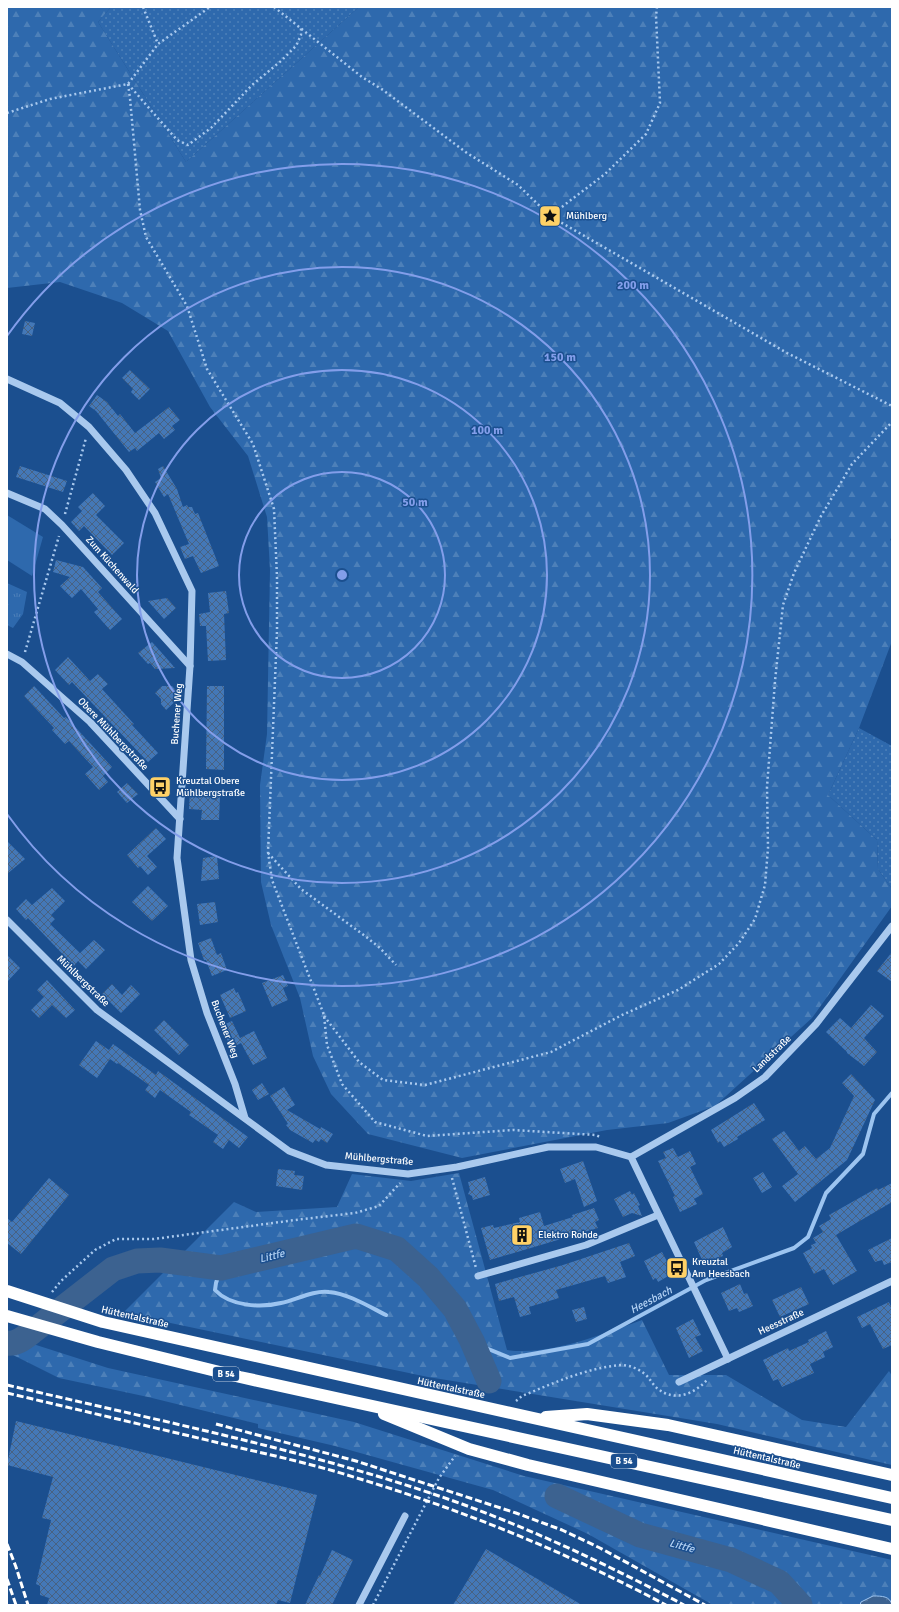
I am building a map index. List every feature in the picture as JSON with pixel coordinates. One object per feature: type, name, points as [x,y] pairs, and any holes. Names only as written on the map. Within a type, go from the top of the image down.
[{"type":"highway","name":"Hüttentalstraße","points":[[7,1291],[103,1322],[892,1498]]},
{"type":"highway","name":"B 54","points":[[7,1316],[98,1342],[240,1377],[892,1520]]},
{"type":"highway","points":[[355,1402],[469,1449],[506,1459],[892,1549]]},
{"type":"highway","points":[[535,1418],[587,1414],[668,1425],[892,1475]]},
{"type":"street","name":"Buchener Weg","points":[[7,379],[60,403],[89,427],[126,470],[156,514],[192,591],[190,666],[177,858],[191,960],[206,1013],[235,1084],[245,1118]]},
{"type":"street","name":"Zum Küchenwald","points":[[7,493],[45,510],[62,525],[190,666]]},
{"type":"street","name":"Obere Mühlbergstraße","points":[[7,654],[22,662],[90,722],[180,819]]},
{"type":"street","name":"Mühlbergstraße","points":[[7,920],[97,1010],[289,1151],[326,1165],[408,1174],[449,1168],[548,1148],[596,1147],[631,1157]]},
{"type":"street","name":"Landstraße","points":[[631,1157],[735,1098],[765,1077],[816,1024],[892,926]]},
{"type":"street","points":[[631,1157],[728,1359]]},
{"type":"street","points":[[478,1276],[586,1245],[658,1215]]},
{"type":"street","name":"Heesstraße","points":[[679,1382],[892,1281]]},
{"type":"street","points":[[359,1605],[405,1516]]},
{"type":"path","points":[[143,7],[158,44]]},
{"type":"path","points":[[7,113],[50,99],[128,84],[158,44],[210,7]]},
{"type":"path","points":[[274,7],[362,77],[383,90],[467,153],[518,185],[550,216],[787,354],[892,406]]},
{"type":"path","points":[[550,216],[605,174],[646,134],[660,103],[656,16],[657,7]]},
{"type":"path","points":[[128,84],[177,140],[188,145],[211,128],[252,85],[281,61],[296,46],[301,35],[300,27]]},
{"type":"path","points":[[128,84],[140,210],[146,237],[187,306],[206,369],[252,444],[274,509],[278,577],[268,852],[272,880],[324,1015],[327,1046],[342,1084],[375,1122],[427,1136],[513,1130],[596,1135],[602,1138]]},
{"type":"path","points":[[324,1015],[359,1062],[383,1080],[425,1085],[551,1052],[622,1016],[678,990],[719,964],[724,959],[739,943],[755,918],[765,885],[768,848],[767,787],[775,681],[783,605],[794,573],[821,516],[852,464],[892,422]]},
{"type":"path","points":[[22,662],[83,449]]},
{"type":"path","points":[[268,852],[301,889],[380,948],[396,965]]},
{"type":"path","points":[[449,1168],[478,1276]]},
{"type":"path","points":[[51,1293],[61,1281],[95,1250],[116,1239],[154,1239],[355,1213],[379,1206],[408,1174]]},
{"type":"green space","points":[[7,7],[111,7],[98,22],[186,162],[359,7],[892,7],[892,536],[890,540],[892,541],[892,641],[859,728],[828,795],[877,840],[878,869],[892,889],[892,906],[812,1018],[715,1106],[668,1123],[607,1130],[462,1158],[368,1134],[331,1094],[313,1056],[300,998],[271,925],[261,882],[260,785],[267,734],[270,570],[267,517],[248,456],[210,407],[168,331],[122,303],[60,282],[7,288]]},
{"type":"green space","points":[[111,7],[359,7],[186,162],[98,22]]},
{"type":"green space","points":[[7,515],[43,537],[32,576],[7,560]]},
{"type":"green space","points":[[7,583],[27,592],[23,614],[13,628],[7,625]]},
{"type":"green space","points":[[859,728],[892,746],[892,889],[878,869],[877,840],[828,795]]},
{"type":"green space","points":[[459,1173],[507,1350],[541,1350],[558,1347],[642,1320],[669,1375],[726,1375],[802,1420],[846,1427],[889,1371],[892,1376],[892,1465],[717,1424],[428,1377],[123,1313],[234,1202],[256,1212],[337,1207],[352,1174],[411,1181]]},
{"type":"green space","points":[[7,1333],[33,1344],[7,1349]]},
{"type":"green space","points":[[33,1344],[108,1368],[354,1422],[524,1476],[892,1560],[892,1605],[713,1605],[588,1534],[493,1490],[335,1446],[258,1428],[258,1424],[148,1397],[59,1378],[7,1352],[7,1349]]},
{"type":"water","points":[[873,1596],[882,1596],[887,1598],[892,1605],[860,1605],[861,1602]]},
{"type":"building","points":[[25,321],[35,323],[32,336],[22,334]]},
{"type":"building","points":[[130,370],[150,389],[139,400],[131,392],[133,389],[122,378]]},
{"type":"building","points":[[97,395],[107,402],[118,416],[120,414],[135,433],[169,407],[180,420],[172,426],[175,430],[164,439],[159,433],[137,451],[135,448],[129,452],[96,411],[89,406]]},
{"type":"building","points":[[20,466],[67,481],[63,492],[16,477]]},
{"type":"building","points":[[163,466],[177,489],[183,507],[187,505],[188,507],[192,507],[195,514],[198,513],[219,566],[201,573],[193,556],[185,559],[180,547],[189,544],[168,494],[164,497],[155,482],[161,478],[158,469]]},
{"type":"building","points":[[93,493],[105,506],[96,515],[124,543],[112,555],[84,526],[79,531],[71,522],[82,511],[78,507]]},
{"type":"building","points":[[56,560],[83,567],[102,588],[98,592],[122,619],[110,630],[94,612],[98,609],[81,589],[72,598],[60,586],[70,577],[53,572]]},
{"type":"building","points":[[226,591],[229,613],[224,614],[226,660],[208,661],[206,626],[200,626],[199,614],[210,612],[208,593]]},
{"type":"building","points":[[167,598],[176,608],[164,619],[148,601]]},
{"type":"building","points":[[152,642],[175,668],[155,669],[138,653]]},
{"type":"building","points":[[68,657],[90,681],[98,674],[108,684],[102,689],[158,753],[148,762],[72,682],[69,685],[55,670]]},
{"type":"building","points":[[34,686],[64,718],[66,717],[112,767],[103,776],[108,782],[99,790],[85,774],[93,767],[69,741],[65,744],[52,730],[54,728],[24,696]]},
{"type":"building","points":[[162,686],[172,686],[181,696],[166,710],[161,704],[161,699],[155,693]]},
{"type":"building","points":[[207,686],[224,686],[224,770],[206,769]]},
{"type":"building","points":[[127,783],[138,794],[127,803],[117,792]]},
{"type":"building","points":[[190,790],[217,792],[216,797],[220,797],[219,820],[201,820],[202,810],[189,809]]},
{"type":"building","points":[[156,828],[166,839],[147,856],[157,867],[148,875],[140,866],[138,868],[127,855]]},
{"type":"building","points":[[7,841],[25,859],[7,874]]},
{"type":"building","points":[[217,856],[219,879],[201,881],[203,858]]},
{"type":"building","points":[[148,886],[168,906],[152,921],[132,902]]},
{"type":"building","points":[[52,888],[65,901],[51,915],[55,919],[50,924],[80,953],[94,940],[105,950],[86,969],[78,961],[74,966],[28,918],[26,920],[16,909],[26,899],[32,905]]},
{"type":"building","points":[[215,902],[218,922],[200,925],[197,904]]},
{"type":"building","points":[[211,938],[217,955],[221,953],[227,970],[212,976],[198,943]]},
{"type":"building","points":[[892,952],[892,982],[877,971]]},
{"type":"building","points":[[7,955],[20,968],[7,982]]},
{"type":"building","points":[[283,975],[288,986],[283,988],[288,1000],[272,1007],[262,983]]},
{"type":"building","points":[[47,980],[75,1010],[66,1018],[52,1005],[39,1018],[31,1010],[44,997],[37,990]]},
{"type":"building","points":[[112,984],[122,995],[131,985],[140,994],[121,1013],[102,994]]},
{"type":"building","points":[[234,988],[236,993],[238,992],[246,1011],[230,1018],[220,995]]},
{"type":"building","points":[[871,1005],[884,1016],[864,1038],[877,1052],[864,1066],[847,1053],[826,1032],[840,1018],[851,1028]]},
{"type":"building","points":[[164,1020],[189,1045],[179,1055],[154,1030]]},
{"type":"building","points":[[232,1021],[240,1038],[254,1031],[267,1058],[253,1065],[241,1043],[231,1048],[221,1026]]},
{"type":"building","points":[[96,1041],[109,1050],[113,1044],[156,1075],[158,1071],[248,1137],[239,1148],[229,1140],[223,1149],[213,1142],[218,1135],[189,1115],[191,1112],[160,1090],[155,1098],[145,1090],[149,1085],[110,1059],[97,1078],[79,1065]]},
{"type":"building","points":[[851,1074],[875,1100],[847,1160],[795,1202],[782,1186],[798,1174],[772,1139],[784,1131],[799,1151],[805,1146],[816,1159],[830,1148],[854,1096],[842,1083]]},
{"type":"building","points":[[262,1083],[269,1094],[258,1100],[252,1090]]},
{"type":"building","points":[[284,1087],[295,1105],[287,1110],[320,1129],[321,1127],[333,1134],[327,1143],[321,1139],[319,1142],[315,1140],[313,1143],[290,1130],[286,1125],[288,1124],[270,1096]]},
{"type":"building","points":[[754,1103],[765,1120],[737,1137],[738,1139],[724,1147],[720,1141],[718,1143],[711,1130]]},
{"type":"building","points":[[673,1148],[678,1157],[690,1151],[696,1164],[690,1167],[703,1194],[694,1199],[697,1204],[680,1212],[673,1197],[675,1196],[658,1161],[666,1158],[663,1152]]},
{"type":"building","points":[[583,1161],[597,1201],[584,1207],[575,1179],[565,1183],[560,1169]]},
{"type":"building","points":[[278,1169],[295,1171],[294,1175],[304,1176],[302,1190],[276,1186]]},
{"type":"building","points":[[763,1172],[772,1187],[762,1193],[753,1178]]},
{"type":"building","points":[[485,1177],[490,1195],[473,1200],[472,1196],[468,1194],[470,1190],[468,1182]]},
{"type":"building","points":[[49,1178],[69,1195],[21,1254],[7,1243],[7,1218],[12,1222]]},
{"type":"building","points":[[892,1183],[892,1202],[836,1235],[857,1271],[833,1285],[824,1269],[814,1274],[803,1253],[812,1248],[811,1245],[816,1243],[813,1238],[823,1232],[819,1226],[831,1219],[829,1215],[877,1188],[878,1190]]},
{"type":"building","points":[[630,1191],[632,1195],[634,1193],[640,1205],[638,1206],[642,1216],[632,1213],[623,1217],[614,1199]]},
{"type":"building","points":[[594,1208],[599,1220],[595,1222],[598,1228],[490,1260],[481,1228],[493,1225],[494,1228],[520,1222],[519,1218],[540,1212],[544,1226],[573,1217],[572,1215]]},
{"type":"building","points":[[723,1227],[732,1247],[722,1253],[723,1256],[708,1262],[707,1260],[703,1262],[694,1242]]},
{"type":"building","points":[[892,1238],[892,1262],[884,1265],[882,1260],[875,1262],[868,1250]]},
{"type":"building","points":[[629,1243],[635,1256],[620,1262],[626,1277],[608,1283],[605,1276],[556,1290],[559,1298],[529,1307],[531,1314],[520,1317],[514,1297],[499,1301],[495,1284],[563,1265]]},
{"type":"building","points":[[662,1252],[672,1271],[669,1272],[670,1275],[658,1282],[656,1278],[653,1280],[644,1261]]},
{"type":"building","points":[[740,1284],[744,1294],[747,1293],[753,1306],[739,1312],[737,1308],[729,1311],[721,1293]]},
{"type":"building","points":[[801,1287],[809,1304],[780,1317],[772,1300]]},
{"type":"building","points":[[889,1302],[892,1309],[892,1345],[883,1349],[870,1324],[862,1328],[857,1317]]},
{"type":"building","points":[[584,1307],[587,1319],[576,1322],[572,1310]]},
{"type":"building","points":[[693,1319],[701,1335],[695,1337],[703,1351],[689,1358],[676,1328]]},
{"type":"building","points":[[826,1331],[833,1347],[823,1352],[825,1357],[810,1364],[814,1373],[782,1387],[778,1379],[773,1381],[763,1360],[788,1348],[789,1351],[809,1342],[808,1340]]},
{"type":"building","points":[[16,1421],[317,1495],[290,1603],[278,1600],[276,1605],[47,1605],[49,1598],[40,1595],[40,1586],[36,1584],[51,1520],[42,1518],[53,1477],[7,1465]]},
{"type":"building","points":[[486,1549],[582,1605],[453,1605]]},
{"type":"building","points":[[332,1550],[353,1560],[332,1605],[305,1605],[319,1575],[320,1576]]},
{"type":"waterway","name":"Heesbach","points":[[472,1341],[510,1358],[588,1344],[706,1280],[794,1248],[808,1237],[826,1193],[863,1154],[874,1114],[892,1093]]},
{"type":"waterway","name":"Littfe","points":[[7,1343],[17,1342],[26,1336],[113,1269],[137,1261],[160,1260],[221,1268],[356,1236],[397,1249],[428,1277],[455,1309],[472,1341],[489,1381]]},
{"type":"waterway","points":[[221,1268],[215,1290],[221,1295],[237,1302],[255,1305],[273,1305],[317,1292],[329,1292],[344,1295],[386,1315]]},
{"type":"waterway","name":"Littfe","points":[[557,1496],[640,1535],[731,1560],[779,1582],[800,1605]]},
{"type":"railway","points":[[7,1385],[236,1438],[350,1468],[406,1485],[462,1504],[547,1538],[630,1577],[684,1605]]},
{"type":"railway","points":[[7,1393],[296,1461],[388,1488],[470,1516],[510,1532],[628,1585],[666,1605]]},
{"type":"railway","points":[[216,1424],[356,1461],[516,1513],[562,1530],[600,1548],[705,1605]]},
{"type":"railway","points":[[7,1544],[28,1605]]},
{"type":"railway","points":[[7,1579],[16,1605]]},
{"type":"place","name":"Mühlberg","points":[[550,216]]},
{"type":"place","name":"Kreuztal Obere Mühlbergstraße","points":[[160,787]]},
{"type":"place","name":"Elektro Rohde","points":[[522,1235]]},
{"type":"place","name":"Kreuztal Am Heesbach","points":[[677,1268]]}]
